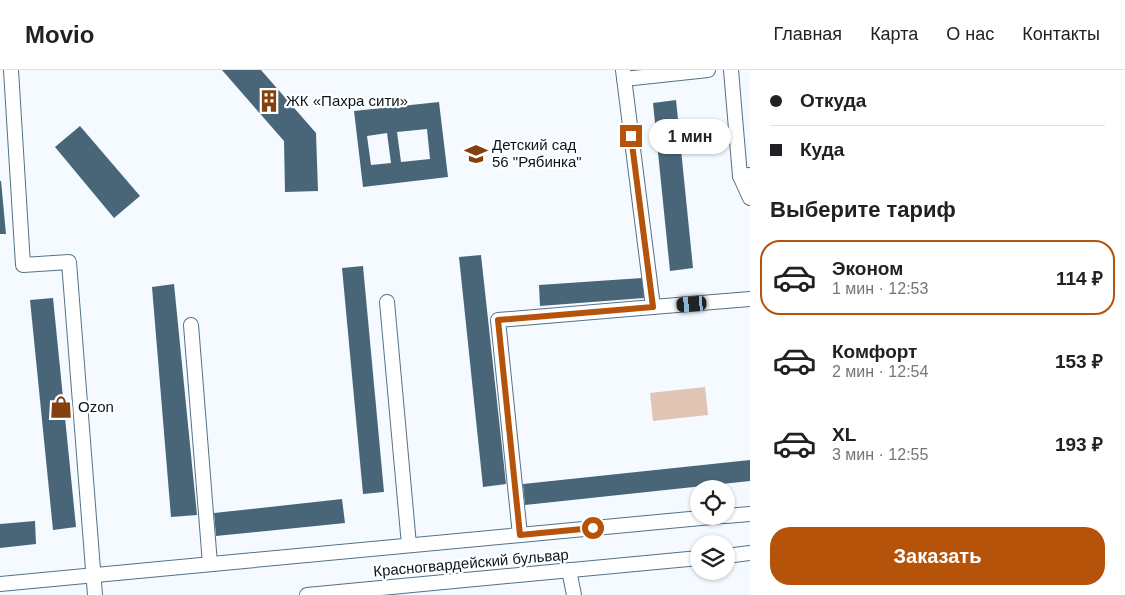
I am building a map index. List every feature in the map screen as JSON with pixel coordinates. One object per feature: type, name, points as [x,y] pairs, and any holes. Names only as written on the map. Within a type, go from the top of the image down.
[{"type":"street","points":[[11,70],[23,265],[69,262],[95,595]]},
{"type":"street","points":[[653,307],[623,74],[708,70]]},
{"type":"street","points":[[731,70],[745,175],[750,198]]},
{"type":"street","points":[[520,535],[498,320],[750,299]]},
{"type":"street","points":[[387,302],[409,545]]},
{"type":"street","points":[[191,325],[210,564]]},
{"type":"street","points":[[735,515],[750,514]]},
{"type":"street","points":[[0,584],[690,519]]},
{"type":"street","points":[[735,555],[750,553]]},
{"type":"street","name":"Красногвардейский бульвар","points":[[307,595],[406,590],[569,570],[690,559]]},
{"type":"street","points":[[569,570],[574,595]]},
{"type":"shaded area","points":[[705,387],[708,415],[653,421],[650,393]]},
{"type":"building","name":"ЖК «Пахра сити»","points":[[222,70],[261,70],[316,133],[318,191],[285,192],[284,141]]},
{"type":"building","points":[[676,100],[693,268],[670,271],[653,103]]},
{"type":"building","points":[[439,102],[448,177],[363,187],[354,111]],"holes":[[[427,129],[430,159],[401,162],[397,132]],[[387,133],[391,163],[371,165],[367,136]]]},
{"type":"building","points":[[80,126],[140,196],[114,218],[55,147]]},
{"type":"building","points":[[1,181],[6,234],[0,234]]},
{"type":"building","points":[[481,255],[506,484],[483,487],[459,257]]},
{"type":"building","points":[[363,266],[384,492],[363,494],[342,268]]},
{"type":"building","points":[[642,278],[644,298],[540,306],[539,285]]},
{"type":"building","points":[[174,284],[197,515],[171,517],[152,287]]},
{"type":"building","points":[[53,298],[76,527],[53,530],[30,300]]},
{"type":"building","points":[[750,460],[750,481],[735,483],[735,480],[690,480],[690,487],[525,505],[523,484]]},
{"type":"building","points":[[342,499],[345,523],[216,536],[214,513]]},
{"type":"building","points":[[35,521],[36,544],[0,548],[0,524]]},
{"type":"place","name":"ЖК «Пахра сити»","points":[[269,101]]},
{"type":"place","name":"Детский сад 56 \"Рябинка\"","points":[[476,154]]},
{"type":"place","name":"Ozon","points":[[61,407]]},
{"type":"route","points":[[593,528],[520,535],[498,320],[653,307],[631,136]]}]
